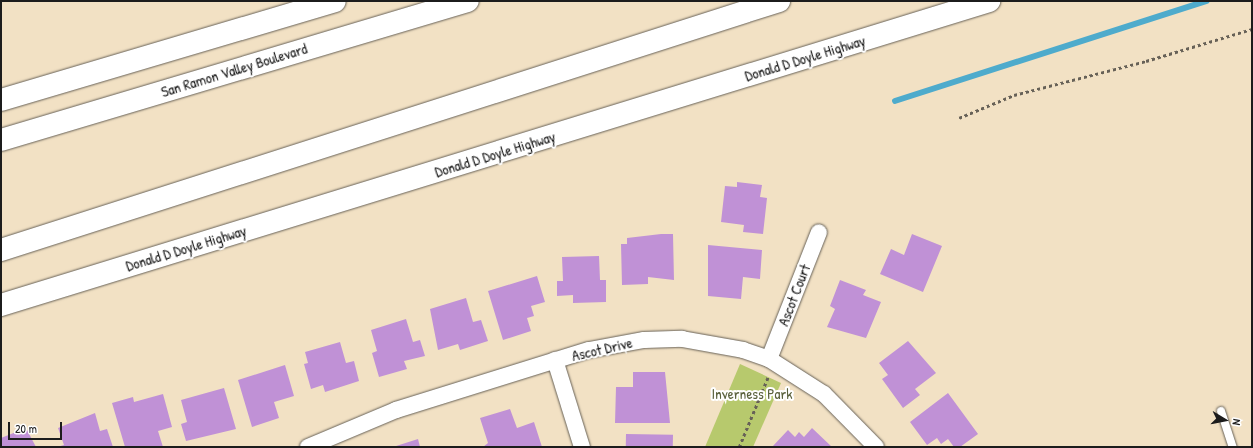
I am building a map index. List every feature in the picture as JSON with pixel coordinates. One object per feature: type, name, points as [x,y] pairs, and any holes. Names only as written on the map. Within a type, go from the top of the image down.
[{"type":"main road","points":[[1,100],[335,1]]},
{"type":"main road","name":"San Ramon Valley Boulevard","points":[[1,140],[468,1]]},
{"type":"main road","points":[[1,250],[779,1]]},
{"type":"main road","name":"Donald D Doyle Highway","points":[[1,305],[989,1]]},
{"type":"street","name":"Ascot Court","points":[[772,361],[819,232]]},
{"type":"street","name":"Ascot Drive","points":[[315,446],[396,410],[555,360],[617,343],[682,339],[743,350],[772,361],[824,394],[876,447]]},
{"type":"street","points":[[555,360],[582,447]]},
{"type":"lane","points":[[1221,411],[1233,447]]},
{"type":"path","points":[[959,118],[1014,95],[1146,61],[1252,29]]},
{"type":"path","points":[[739,447],[772,361]]},
{"type":"green space","name":"Inverness Park","points":[[740,364],[781,383],[753,447],[705,447]]},
{"type":"building","points":[[737,182],[762,185],[760,197],[767,198],[763,234],[743,232],[744,225],[721,222],[725,186],[737,187]]},
{"type":"building","points":[[673,234],[674,280],[648,277],[648,284],[622,285],[621,244],[627,244],[627,238]]},
{"type":"building","points":[[912,234],[942,246],[923,292],[880,274],[891,249],[904,255]]},
{"type":"building","points":[[708,245],[762,250],[760,279],[743,277],[741,299],[708,296]]},
{"type":"building","points":[[599,256],[600,280],[606,280],[606,302],[573,303],[573,295],[557,296],[557,281],[563,281],[562,257]]},
{"type":"building","points":[[537,276],[545,302],[531,306],[534,316],[527,318],[531,331],[503,340],[488,291]]},
{"type":"building","points":[[840,280],[866,290],[863,295],[881,302],[866,338],[827,327],[835,309],[830,306]]},
{"type":"building","points":[[466,298],[473,322],[481,320],[488,341],[460,350],[458,344],[438,350],[430,309]]},
{"type":"building","points":[[406,319],[413,342],[420,340],[425,356],[404,361],[407,369],[379,377],[372,353],[377,351],[371,330]]},
{"type":"building","points":[[908,341],[936,373],[915,389],[920,395],[903,408],[882,379],[888,375],[879,363]]},
{"type":"building","points":[[340,342],[346,363],[354,361],[359,381],[325,392],[323,385],[311,389],[304,364],[308,363],[305,352]]},
{"type":"building","points":[[285,365],[294,396],[274,402],[279,418],[252,427],[238,380]]},
{"type":"building","points":[[633,372],[665,372],[670,423],[615,423],[616,387],[633,387]]},
{"type":"building","points":[[224,388],[236,429],[186,441],[181,424],[187,422],[181,400]]},
{"type":"building","points":[[948,393],[978,434],[960,447],[954,447],[948,439],[941,444],[937,438],[927,445],[910,422]]},
{"type":"building","points":[[163,394],[172,427],[158,431],[163,447],[125,447],[112,403],[133,397],[134,402]]},
{"type":"building","points":[[510,409],[517,428],[534,422],[542,447],[483,447],[488,443],[480,418]]},
{"type":"building","points":[[95,413],[100,431],[107,429],[113,447],[57,447],[64,445],[58,428]]},
{"type":"building","points":[[26,428],[36,447],[1,447],[1,438]]},
{"type":"building","points":[[812,428],[832,447],[772,447],[788,430],[795,437],[799,432],[804,437]]},
{"type":"building","points":[[626,434],[673,435],[673,447],[626,447]]},
{"type":"building","points":[[418,439],[420,447],[393,447]]},
{"type":"waterway","points":[[895,101],[1206,1]]}]
